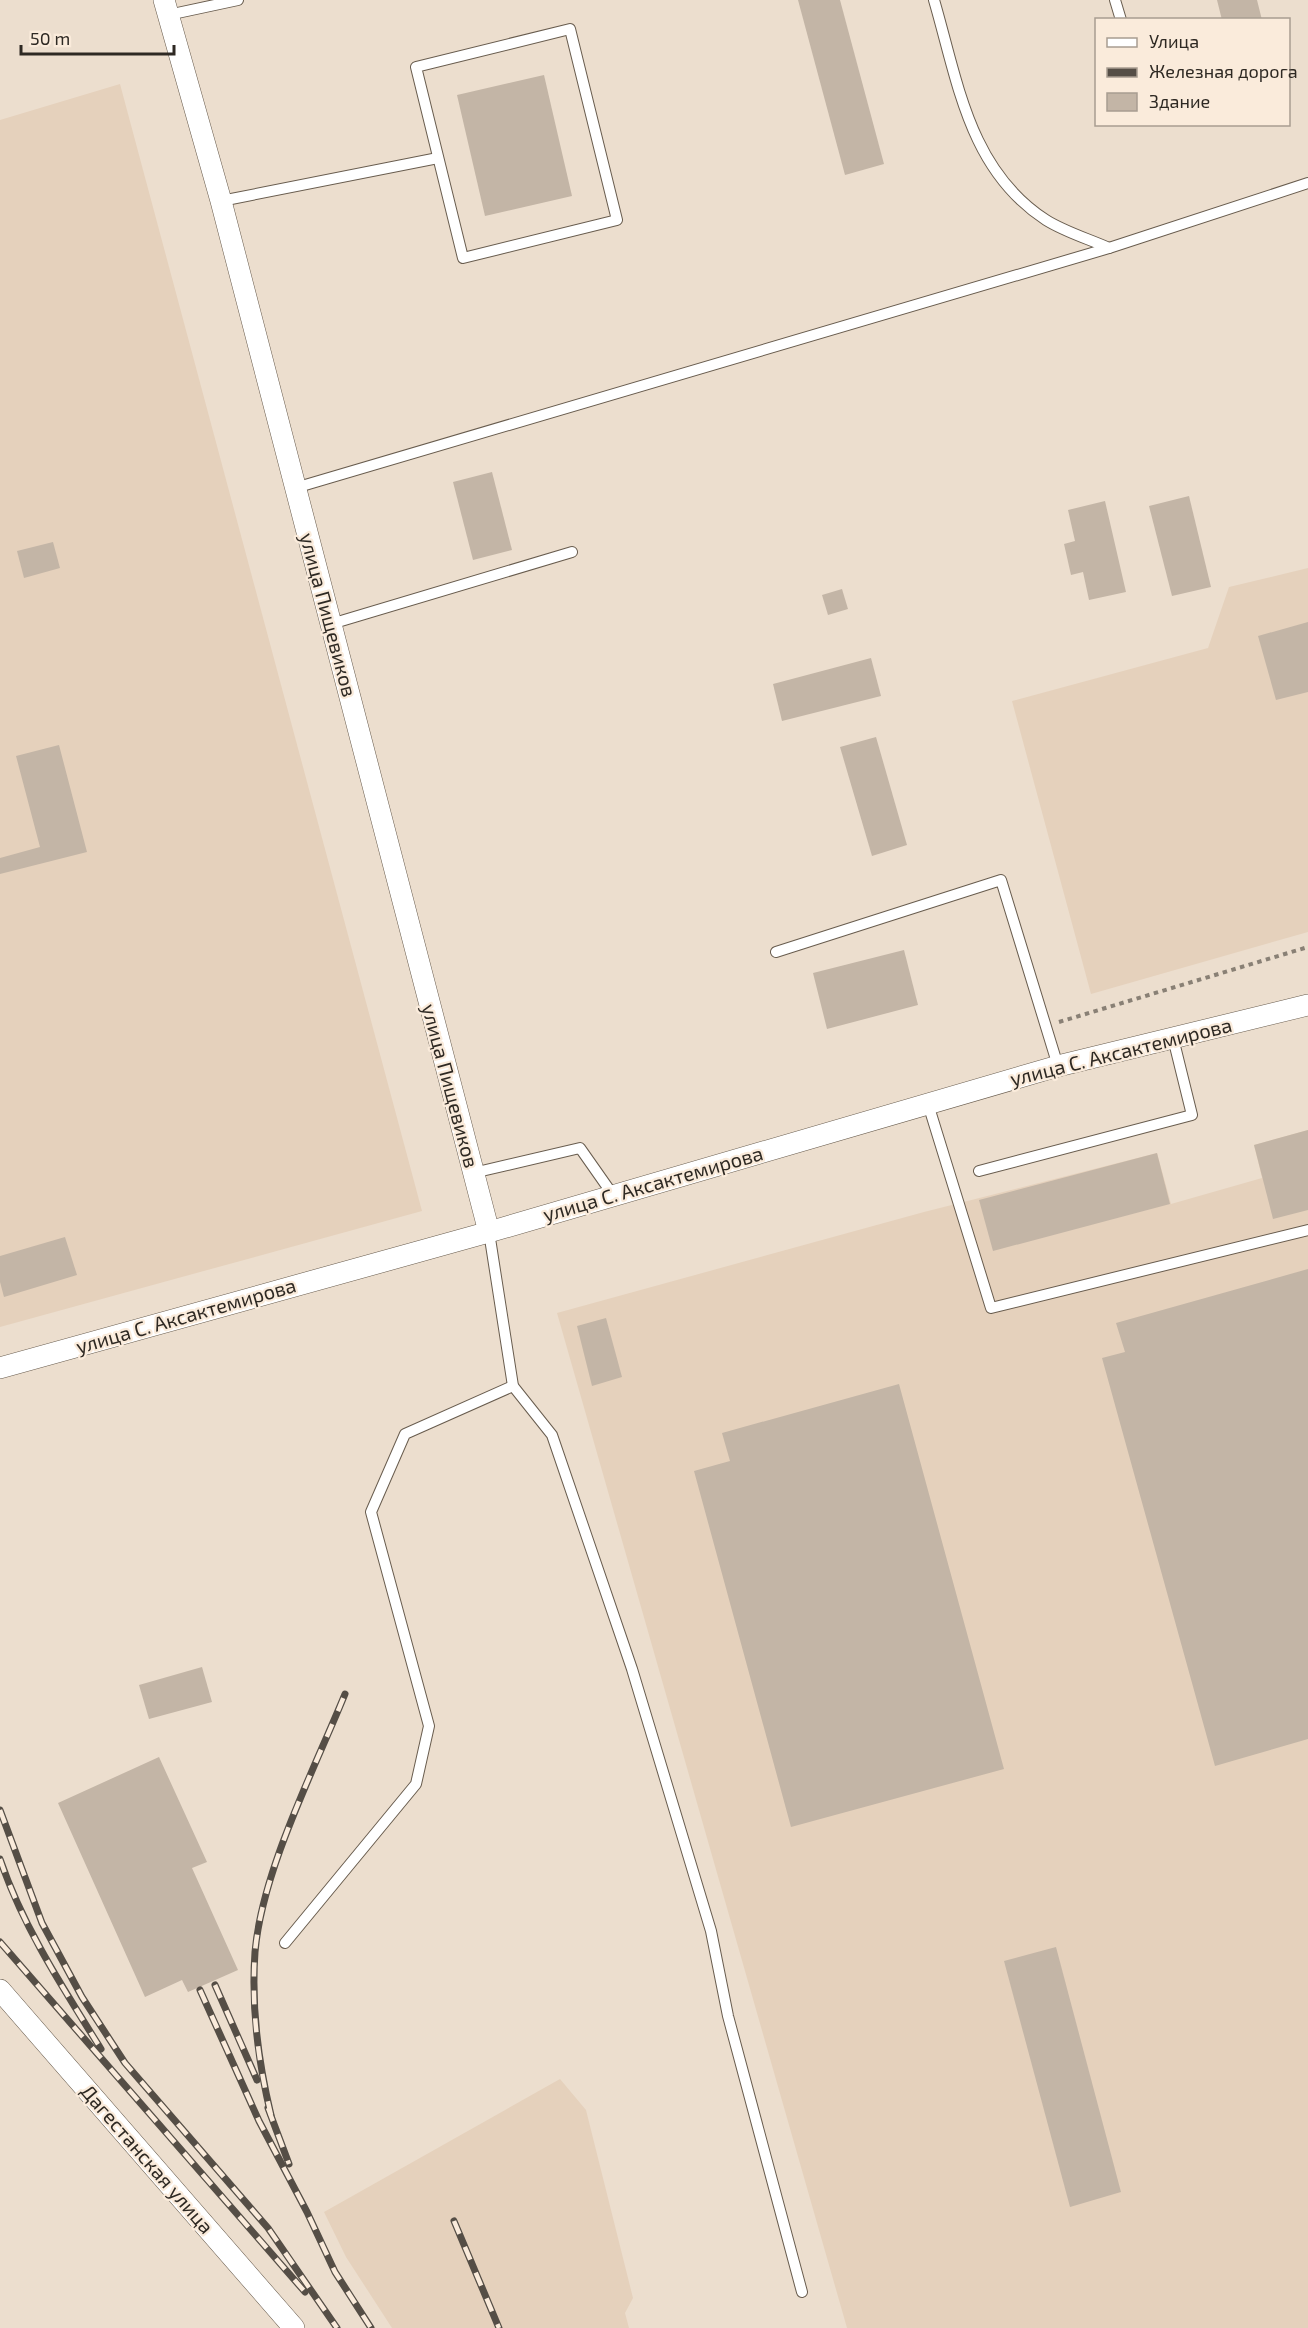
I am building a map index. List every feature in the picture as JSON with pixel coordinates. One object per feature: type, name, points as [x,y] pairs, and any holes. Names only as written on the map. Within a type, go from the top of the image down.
[{"type":"street","name":"улица Пищевиков","points":[[166,8],[220,201],[489,1232]]},
{"type":"street","name":"улица С. Аксактемирова","points":[[0,1368],[489,1232],[1058,1066],[1308,1005]]},
{"type":"street","name":"Дагестанская улица","points":[[0,1990],[294,2328]]},
{"type":"lane","points":[[166,8],[238,0]]},
{"type":"lane","points":[[934,0],[973,132],[993,169],[1018,199],[1048,221],[1109,248]]},
{"type":"lane","points":[[1115,0],[1120,18]]},
{"type":"lane","points":[[570,29],[617,220],[463,258],[438,158],[416,67],[570,29]]},
{"type":"lane","points":[[220,201],[438,158]]},
{"type":"lane","points":[[295,488],[1109,248],[1308,183]]},
{"type":"lane","points":[[331,624],[572,552]]},
{"type":"lane","points":[[776,952],[1001,880],[1058,1066]]},
{"type":"lane","points":[[980,1171],[1192,1115],[1173,1038]]},
{"type":"lane","points":[[928,1104],[991,1308],[1308,1230]]},
{"type":"lane","points":[[473,1173],[580,1149],[613,1195]]},
{"type":"lane","points":[[489,1232],[513,1386],[552,1435],[632,1669],[711,1931],[728,2016],[802,2292]]},
{"type":"lane","points":[[285,1943],[416,1784],[429,1726],[371,1512],[405,1434],[513,1386]]},
{"type":"path","points":[[1046,1026],[1308,947]]},
{"type":"shaded area","points":[[120,84],[422,1211],[0,1327],[0,120]]},
{"type":"shaded area","points":[[1308,568],[1308,932],[1091,994],[1012,701],[1208,648],[1229,587]]},
{"type":"shaded area","points":[[1308,1130],[1308,2328],[847,2328],[557,1313],[924,1212],[1157,1153],[1171,1204],[1262,1178],[1254,1145]]},
{"type":"shaded area","points":[[560,2079],[586,2110],[633,2298],[625,2313],[629,2328],[392,2328],[346,2257],[324,2212]]},
{"type":"building","points":[[798,0],[840,0],[884,164],[845,175]]},
{"type":"building","points":[[1217,0],[1257,0],[1262,18],[1222,18]]},
{"type":"building","points":[[544,75],[572,196],[485,216],[457,95]]},
{"type":"building","points":[[492,472],[512,550],[473,560],[453,482]]},
{"type":"building","points":[[1189,496],[1211,587],[1172,596],[1149,506]]},
{"type":"building","points":[[1105,501],[1126,592],[1089,600],[1083,572],[1071,575],[1064,544],[1075,541],[1068,510]]},
{"type":"building","points":[[53,542],[60,568],[24,578],[17,551]]},
{"type":"building","points":[[842,589],[848,609],[828,615],[822,595]]},
{"type":"building","points":[[1308,622],[1308,692],[1276,700],[1258,636]]},
{"type":"building","points":[[871,658],[881,696],[782,721],[773,684]]},
{"type":"building","points":[[876,737],[907,845],[872,856],[840,747]]},
{"type":"building","points":[[59,745],[87,852],[0,874],[0,858],[40,847],[16,756]]},
{"type":"building","points":[[904,950],[918,1005],[827,1029],[813,973]]},
{"type":"building","points":[[1308,1130],[1308,1210],[1273,1219],[1254,1145]]},
{"type":"building","points":[[1157,1153],[1170,1204],[993,1251],[979,1200]]},
{"type":"building","points":[[65,1237],[77,1275],[4,1297],[0,1282],[0,1256]]},
{"type":"building","points":[[1308,1269],[1308,1739],[1215,1766],[1102,1358],[1125,1352],[1116,1323]]},
{"type":"building","points":[[606,1318],[622,1377],[592,1386],[577,1326]]},
{"type":"building","points":[[899,1384],[1004,1769],[791,1827],[694,1471],[730,1461],[722,1433]]},
{"type":"building","points":[[202,1667],[212,1702],[149,1719],[139,1685]]},
{"type":"building","points":[[159,1757],[207,1862],[192,1868],[238,1970],[188,1992],[182,1980],[145,1997],[58,1803]]},
{"type":"building","points":[[1056,1947],[1121,2192],[1070,2207],[1004,1961]]},
{"type":"railway","points":[[271,2115],[262,2075],[255,2014],[255,1952],[260,1921],[278,1855],[345,1694]]},
{"type":"railway","points":[[0,1810],[42,1923],[82,1997],[125,2063],[268,2228],[337,2328]]},
{"type":"railway","points":[[0,1859],[32,1933],[101,2049]]},
{"type":"railway","points":[[0,1942],[305,2292]]},
{"type":"railway","points":[[215,1985],[257,2080]]},
{"type":"railway","points":[[200,1990],[259,2121],[307,2212],[335,2272],[371,2328]]},
{"type":"railway","points":[[268,2108],[289,2164]]},
{"type":"railway","points":[[454,2221],[499,2328]]}]
